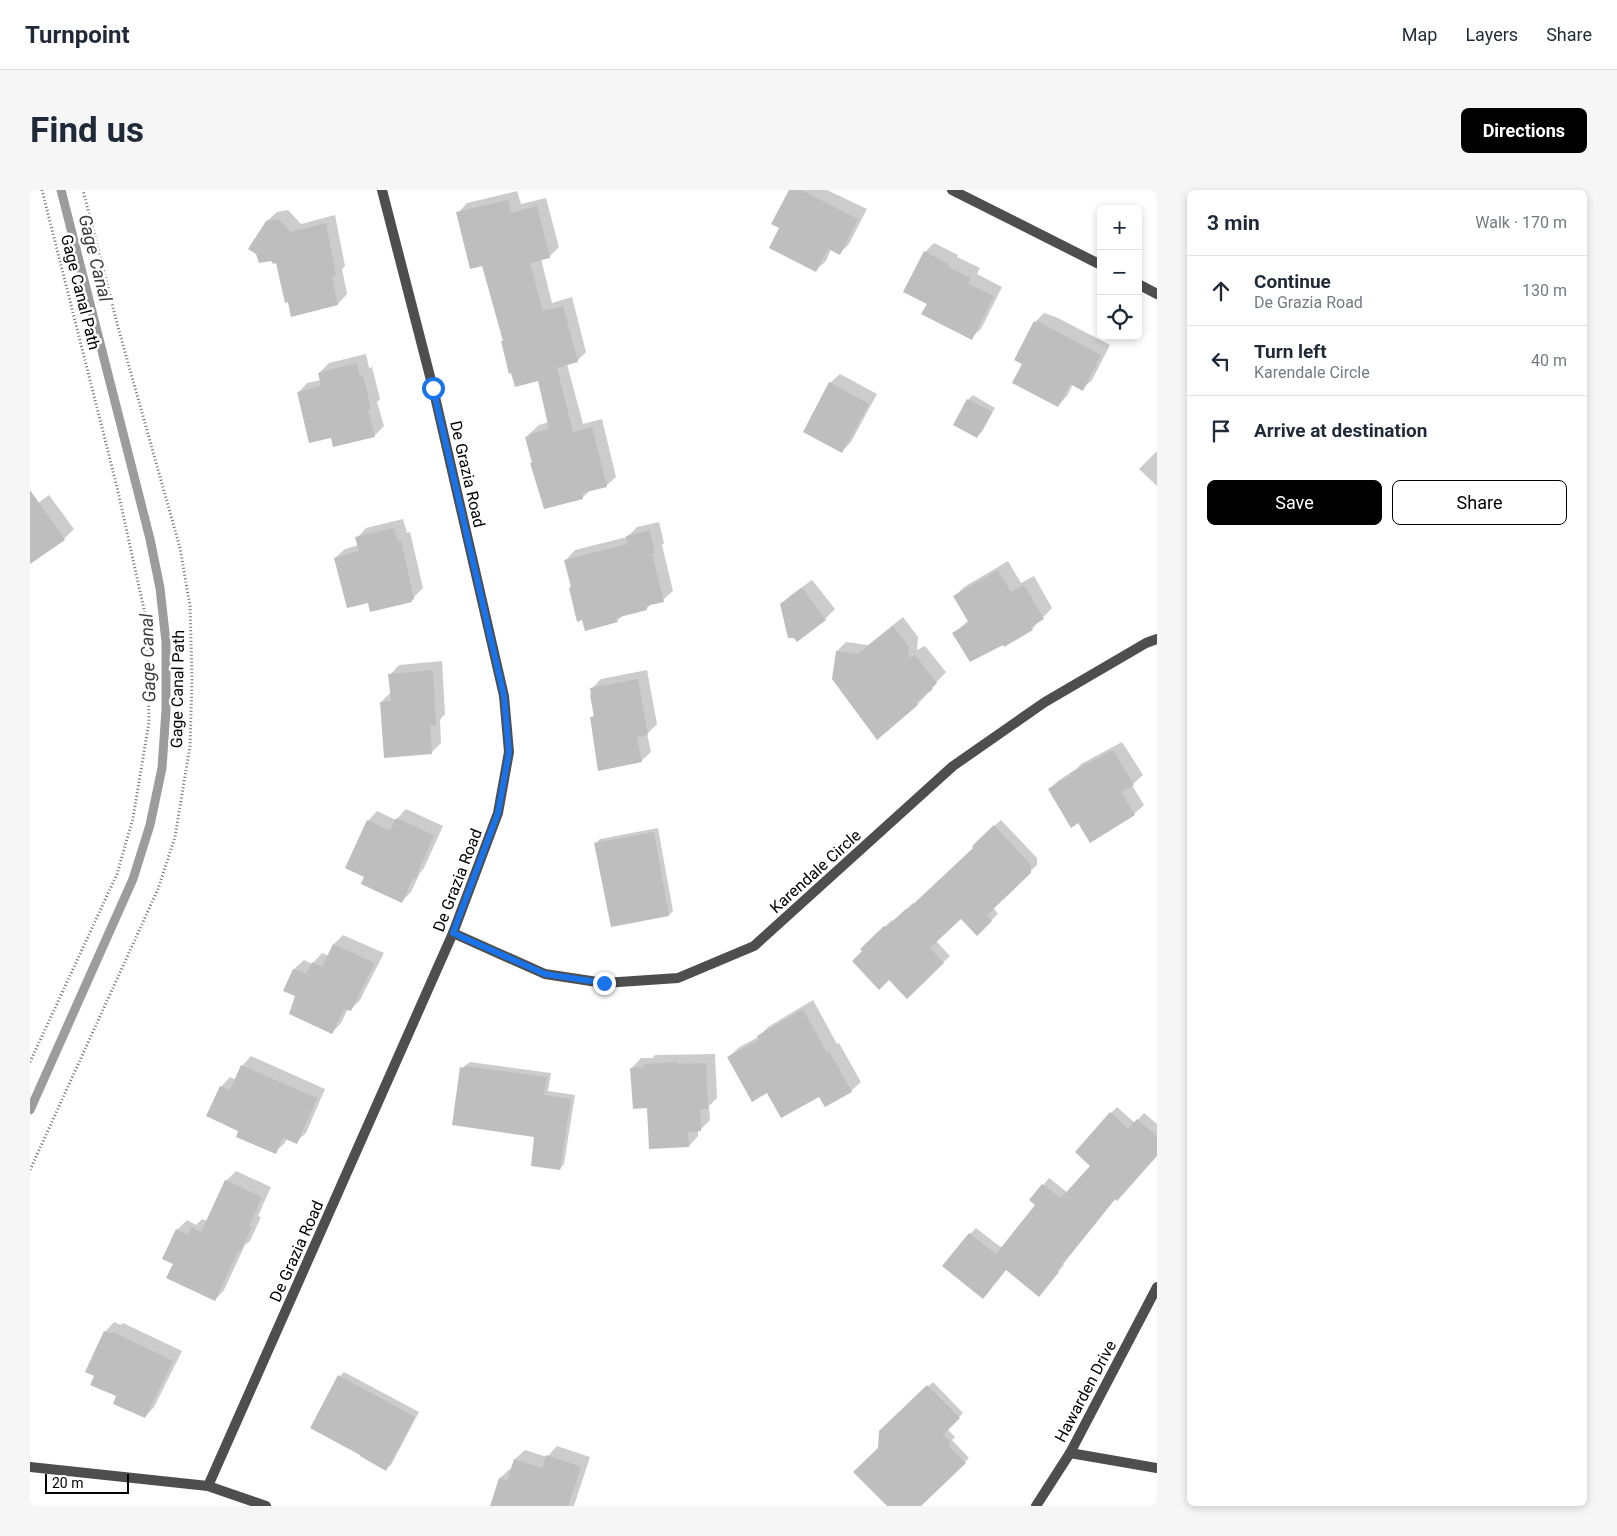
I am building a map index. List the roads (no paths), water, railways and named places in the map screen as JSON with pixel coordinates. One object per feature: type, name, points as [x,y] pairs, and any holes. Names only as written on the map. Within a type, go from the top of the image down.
[{"type":"street","name":"De Grazia Road","points":[[208,1486],[453,933],[498,813],[509,752],[504,696],[433,388],[382,190]]},
{"type":"street","points":[[952,190],[1097,263]]},
{"type":"street","points":[[1142,286],[1157,294]]},
{"type":"street","name":"Karendale Circle","points":[[453,933],[545,974],[604,983],[678,978],[754,946],[953,766],[1045,702],[1157,638]]},
{"type":"street","name":"Hawarden Drive","points":[[1036,1506],[1070,1453],[1157,1287]]},
{"type":"street","points":[[1070,1453],[1157,1468]]},
{"type":"street","points":[[30,1467],[208,1486],[266,1506]]},
{"type":"waterway","name":"Gage Canal","points":[[30,1110],[133,879],[150,825],[162,768],[166,710],[166,642],[160,588],[150,539],[61,190]]}]
